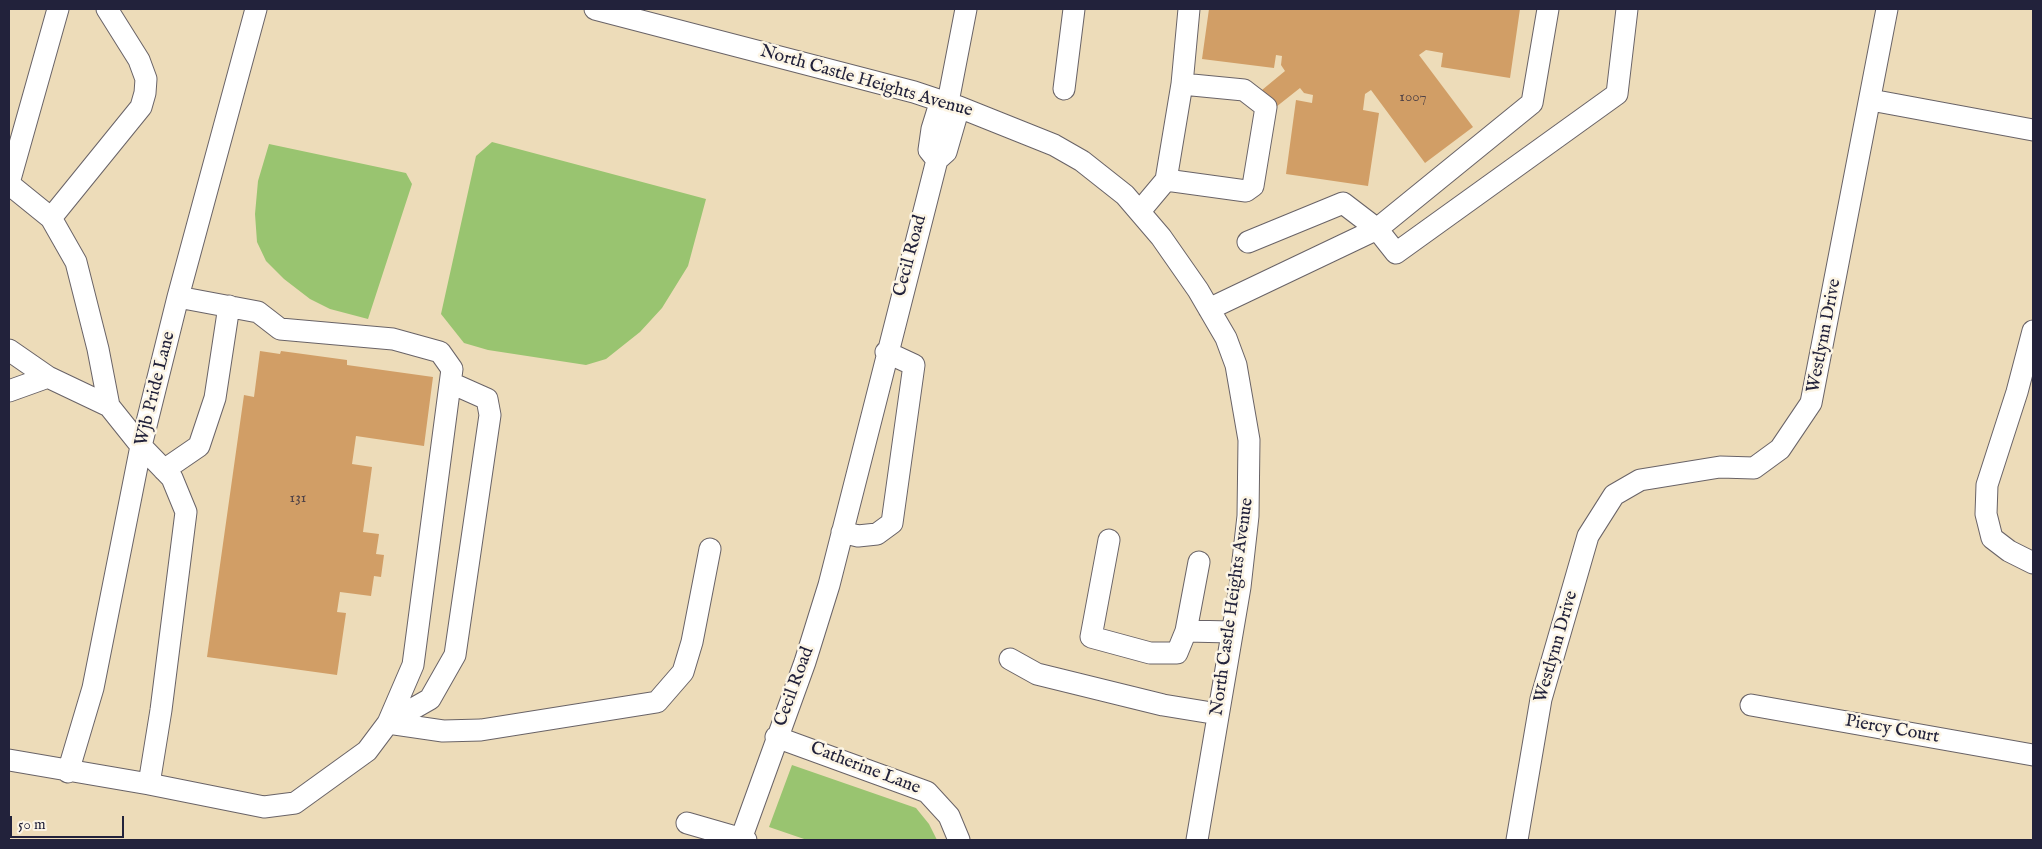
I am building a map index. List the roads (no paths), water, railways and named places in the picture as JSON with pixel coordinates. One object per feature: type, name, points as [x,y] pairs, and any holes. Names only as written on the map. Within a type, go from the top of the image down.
[{"type":"street","points":[[58,9],[9,184],[51,218],[76,262],[98,350],[109,406]]},
{"type":"street","points":[[51,218],[141,107],[145,94],[146,79],[138,60],[107,9]]},
{"type":"street","name":"Wjb Pride Lane","points":[[68,772],[93,688],[141,446],[178,297],[256,9]]},
{"type":"street","name":"North Castle Heights Avenue","points":[[595,9],[950,103],[1054,145],[1106,178],[1140,211],[1166,244],[1226,338],[1236,365],[1249,440],[1248,516],[1232,632],[1196,840]]},
{"type":"street","name":"Cecil Road","points":[[743,839],[776,737],[805,662],[842,532],[936,160],[946,152],[950,103],[966,9]]},
{"type":"street","points":[[1064,89],[1074,9]]},
{"type":"street","points":[[1140,211],[1166,180],[1182,84],[1189,9]]},
{"type":"street","points":[[1209,309],[1377,229],[1532,103],[1548,9]]},
{"type":"street","points":[[1248,242],[1343,203],[1377,229],[1396,253],[1617,94],[1627,9]]},
{"type":"street","name":"Westlynn Drive","points":[[1517,840],[1541,699],[1588,536],[1614,496],[1640,480],[1720,467],[1754,468],[1780,449],[1811,403],[1871,100],[1887,9]]},
{"type":"street","points":[[1166,180],[1246,191],[1253,186],[1266,107],[1244,90],[1182,84]]},
{"type":"street","points":[[1871,100],[2033,130]]},
{"type":"street","points":[[9,760],[68,772],[149,784],[264,807],[295,802],[367,752],[388,723],[413,665],[452,368],[440,352],[393,340],[280,328],[258,312],[178,297]]},
{"type":"street","points":[[164,470],[199,446],[215,398],[229,306]]},
{"type":"street","points":[[2033,331],[2017,392],[1987,485],[1986,514],[1992,538],[2008,551],[2033,563]]},
{"type":"street","points":[[9,350],[48,377],[109,406],[141,446],[172,478],[186,512],[160,719],[149,784]]},
{"type":"street","points":[[842,532],[858,536],[877,534],[892,523],[914,365],[886,352]]},
{"type":"street","points":[[9,391],[48,377]]},
{"type":"street","points":[[388,723],[430,699],[455,655],[490,415],[487,399],[451,383]]},
{"type":"street","points":[[1109,540],[1091,637],[1150,653],[1177,653],[1186,631],[1199,562]]},
{"type":"street","points":[[388,723],[443,731],[481,730],[657,702],[682,672],[692,642],[710,550]]},
{"type":"street","points":[[1186,631],[1232,632]]},
{"type":"street","points":[[1010,659],[1037,674],[1163,705],[1218,714]]},
{"type":"street","name":"Piercy Court","points":[[1751,704],[2033,755]]},
{"type":"street","name":"Catherine Lane","points":[[776,737],[927,792],[949,816],[959,840]]},
{"type":"street","points":[[688,823],[743,839]]}]
